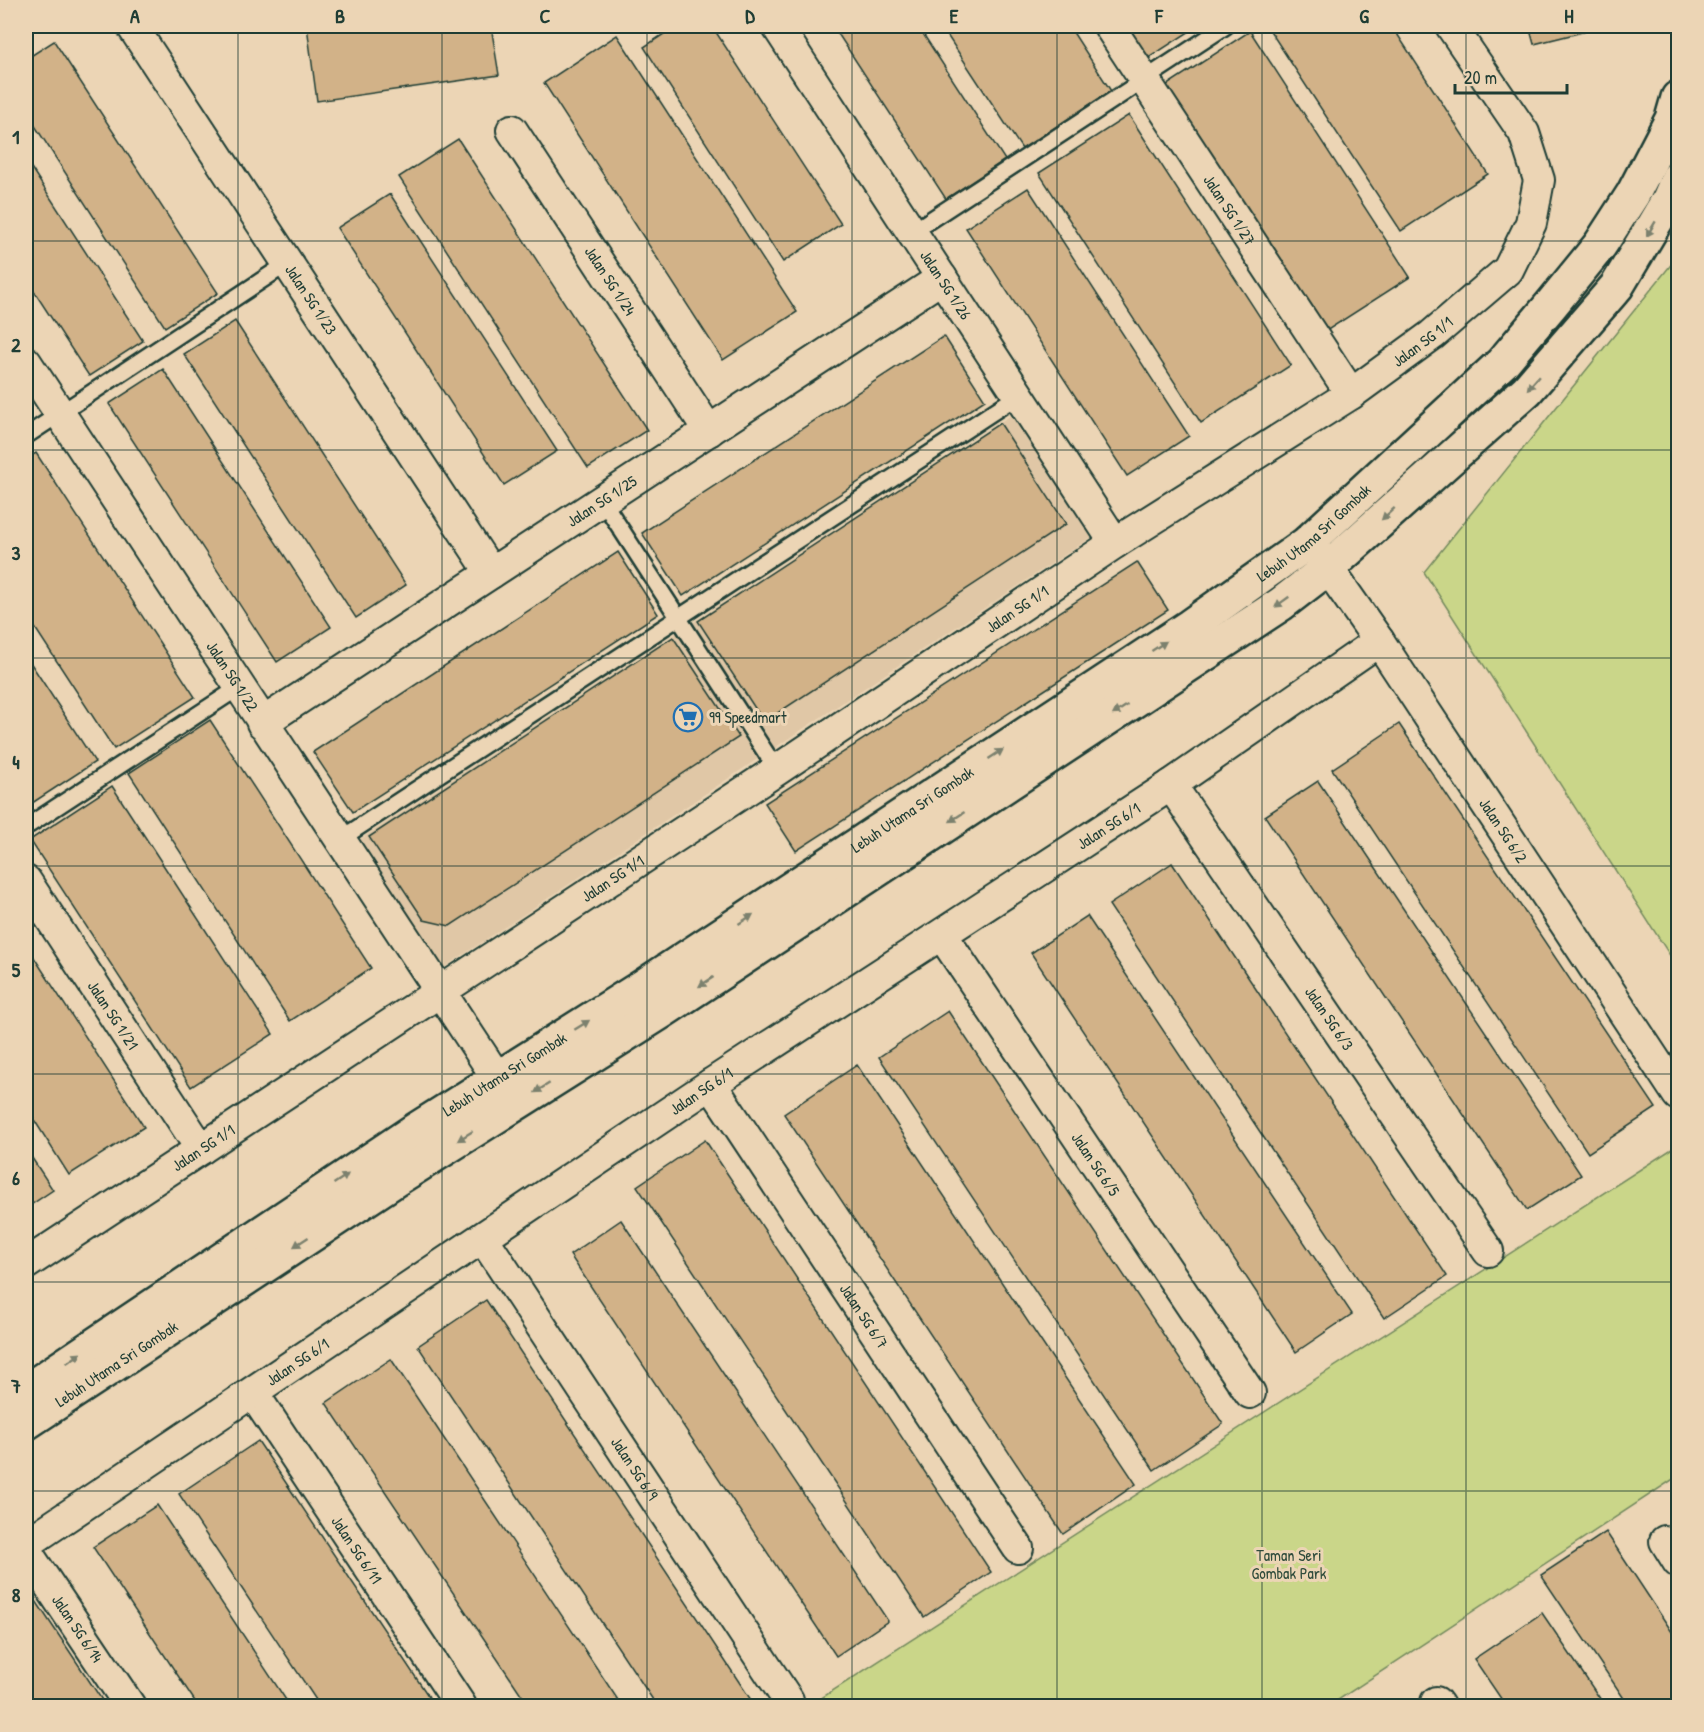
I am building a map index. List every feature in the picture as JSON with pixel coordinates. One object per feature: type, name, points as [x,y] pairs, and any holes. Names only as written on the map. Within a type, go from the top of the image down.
[{"type":"street","name":"Jalan SG 1/23","points":[[132,26],[491,573]]},
{"type":"street","name":"Jalan SG 1/26","points":[[777,26],[1115,543]]},
{"type":"street","name":"Jalan SG 1/27","points":[[1109,26],[1351,394]]},
{"type":"street","name":"Jalan SG 1/1","points":[[26,1264],[777,770],[1115,543],[1351,394],[1432,335],[1508,270],[1531,224],[1539,180],[1524,133],[1451,26]]},
{"type":"street","name":"Lebuh Utama Sri Gombak","points":[[26,1391],[314,1197],[642,987],[1190,626],[1309,541],[1502,363],[1551,305],[1599,245],[1633,194],[1672,119],[1678,98]]},
{"type":"street","name":"Jalan SG 1/24","points":[[512,130],[709,431]]},
{"type":"street","name":"Lebuh Utama Sri Gombak","points":[[26,1423],[1281,604],[1329,567],[1527,390],[1617,286],[1669,199],[1678,178]]},
{"type":"street","name":"Jalan SG 1/25","points":[[262,723],[942,278]]},
{"type":"street","name":"Jalan SG 1/22","points":[[26,362],[439,993]]},
{"type":"street","name":"Jalan SG 6/2","points":[[1309,541],[1379,640],[1678,1095]]},
{"type":"street","name":"Jalan SG 6/1","points":[[26,1544],[711,1084],[1171,785],[1379,640]]},
{"type":"street","name":"Jalan SG 6/3","points":[[1171,785],[1488,1251]]},
{"type":"street","name":"Jalan SG 1/21","points":[[26,881],[201,1149]]},
{"type":"street","name":"Jalan SG 6/5","points":[[942,935],[1250,1393]]},
{"type":"street","points":[[439,993],[515,1105]]},
{"type":"street","name":"Jalan SG 6/7","points":[[711,1084],[1018,1548]]},
{"type":"street","name":"Jalan SG 6/9","points":[[483,1238],[788,1700]]},
{"type":"street","name":"Jalan SG 6/11","points":[[253,1393],[461,1707]]},
{"type":"street","name":"Jalan SG 6/14","points":[[26,1551],[130,1707]]},
{"type":"lane","points":[[912,232],[1226,26]]},
{"type":"lane","points":[[26,436],[288,263]]},
{"type":"lane","points":[[339,840],[1019,395]]},
{"type":"lane","points":[[602,500],[777,770]]},
{"type":"lane","points":[[26,827],[238,688]]},
{"type":"shaded area","points":[[1016,412],[1096,534],[440,970],[358,841]]},
{"type":"green space","points":[[1678,256],[1678,968],[1424,572]]},
{"type":"green space","name":"Taman Seri Gombak Park","points":[[1678,1145],[1678,1476],[1329,1706],[809,1706]]},
{"type":"building","points":[[307,26],[491,26],[499,75],[317,101]]},
{"type":"building","points":[[676,26],[712,26],[841,224],[783,262],[644,47]]},
{"type":"building","points":[[833,26],[918,26],[1005,160],[946,199]]},
{"type":"building","points":[[941,26],[1069,26],[1111,91],[1022,149]]},
{"type":"building","points":[[1126,26],[1198,26],[1147,59]]},
{"type":"building","points":[[1267,26],[1392,26],[1488,174],[1401,231]]},
{"type":"building","points":[[1529,26],[1607,26],[1534,44]]},
{"type":"building","points":[[1250,31],[1410,277],[1323,333],[1164,87]]},
{"type":"building","points":[[617,35],[797,312],[723,360],[544,83]]},
{"type":"building","points":[[54,41],[218,293],[165,327],[26,112],[26,59]]},
{"type":"building","points":[[1129,115],[1291,365],[1201,423],[1039,173]]},
{"type":"building","points":[[458,139],[647,430],[588,468],[399,177]]},
{"type":"building","points":[[26,160],[143,341],[89,376],[26,279]]},
{"type":"building","points":[[1028,188],[1189,436],[1127,476],[966,228]]},
{"type":"building","points":[[390,194],[557,451],[504,485],[337,228]]},
{"type":"building","points":[[235,321],[406,585],[356,618],[184,354]]},
{"type":"building","points":[[944,336],[985,400],[683,596],[642,533]]},
{"type":"building","points":[[163,369],[331,627],[277,662],[109,404]]},
{"type":"building","points":[[1000,423],[1066,524],[764,722],[698,621]]},
{"type":"building","points":[[36,453],[195,697],[114,749],[26,614],[26,459]]},
{"type":"building","points":[[618,552],[658,614],[353,812],[313,752]]},
{"type":"building","points":[[1137,562],[1168,610],[796,851],[765,803]]},
{"type":"building","points":[[673,637],[739,737],[450,926],[424,920],[369,837]]},
{"type":"building","points":[[26,656],[95,762],[26,807]]},
{"type":"building","points":[[210,720],[371,968],[290,1021],[129,773]]},
{"type":"building","points":[[1399,724],[1656,1108],[1588,1153],[1332,769]]},
{"type":"building","points":[[1318,781],[1581,1175],[1527,1210],[1265,816]]},
{"type":"building","points":[[112,786],[273,1034],[191,1087],[30,840]]},
{"type":"building","points":[[1172,863],[1447,1276],[1384,1318],[1109,905]]},
{"type":"building","points":[[1087,916],[1352,1314],[1296,1352],[1031,953]]},
{"type":"building","points":[[26,945],[144,1127],[69,1175],[26,1107]]},
{"type":"building","points":[[948,1011],[1223,1424],[1154,1470],[879,1057]]},
{"type":"building","points":[[857,1065],[1136,1484],[1063,1534],[784,1114]]},
{"type":"building","points":[[705,1140],[991,1572],[924,1617],[637,1186]]},
{"type":"building","points":[[26,1149],[53,1190],[26,1208]]},
{"type":"building","points":[[621,1220],[888,1621],[836,1656],[570,1255]]},
{"type":"building","points":[[486,1300],[755,1706],[657,1706],[418,1346]]},
{"type":"building","points":[[391,1359],[622,1706],[529,1706],[326,1403]]},
{"type":"building","points":[[258,1441],[435,1706],[320,1706],[179,1494]]},
{"type":"building","points":[[157,1505],[290,1706],[198,1706],[93,1547]]},
{"type":"building","points":[[1606,1532],[1678,1641],[1678,1706],[1629,1706],[1541,1575]]},
{"type":"building","points":[[26,1586],[106,1706],[26,1706]]},
{"type":"building","points":[[1542,1613],[1605,1706],[1506,1706],[1474,1659]]},
{"type":"place","name":"99 Speedmart","points":[[688,717]]}]
